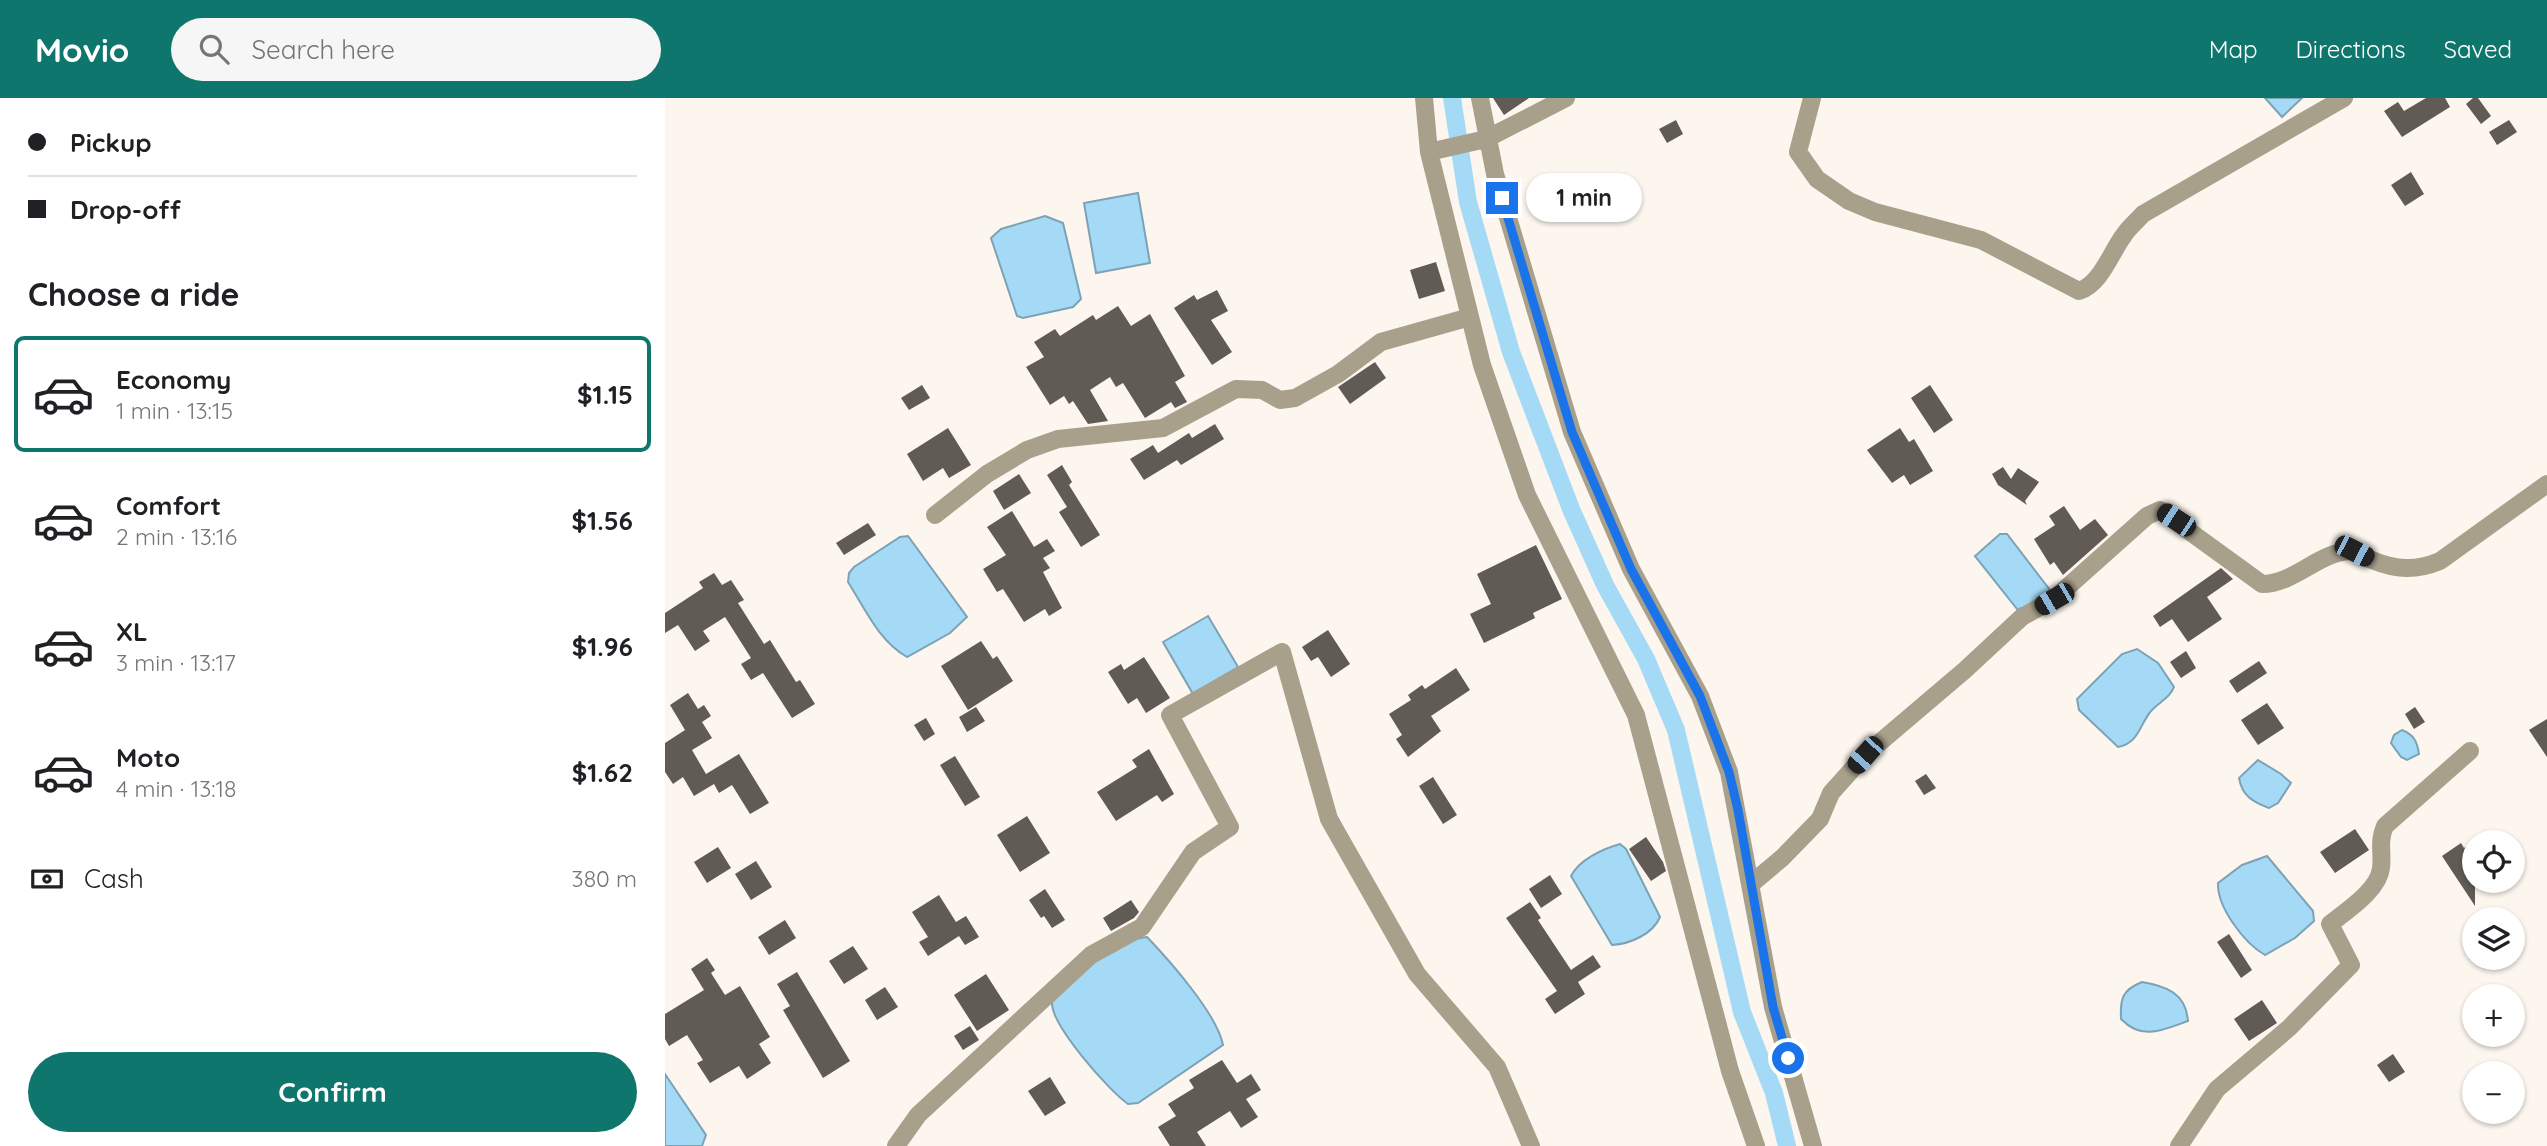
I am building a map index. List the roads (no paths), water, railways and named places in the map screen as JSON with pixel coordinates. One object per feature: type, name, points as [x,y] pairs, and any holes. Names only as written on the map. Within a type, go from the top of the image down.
[{"type":"street","points":[[1424,98],[1429,152],[1482,365],[1527,495],[1636,715],[1730,1071],[1756,1146]]},
{"type":"street","points":[[1480,98],[1486,139],[1528,291],[1572,432],[1631,569],[1700,696],[1729,772],[1773,1007],[1813,1146]]},
{"type":"street","points":[[1429,152],[1486,139],[1566,98]]},
{"type":"street","points":[[1812,98],[1798,152],[1817,179],[1849,201],[1875,212],[1981,240],[2079,291],[2087,287],[2108,263],[2125,233],[2143,214],[2344,98]]},
{"type":"street","points":[[935,514],[986,474],[1027,450],[1058,439],[1163,428],[1236,388],[1262,390],[1280,400],[1295,398],[1338,374],[1381,342],[1470,317]]},
{"type":"street","points":[[1751,884],[1782,858],[1820,819],[1831,793],[1865,755],[1965,670],[2022,617],[2054,599],[2147,516],[2160,510],[2262,584],[2276,584],[2328,556],[2354,551],[2372,560],[2419,569],[2440,561],[2547,484]]},
{"type":"street","points":[[896,1146],[927,1106],[1091,956],[1142,927],[1193,852],[1230,827],[1170,715],[1282,652],[1329,819],[1417,974],[1496,1067],[1531,1146]]},
{"type":"street","points":[[2179,1146],[2217,1089],[2289,1028],[2351,965],[2330,924],[2368,891],[2382,871],[2379,839],[2385,826],[2470,751]]},
{"type":"water","points":[[2265,98],[2302,98],[2282,117]]},
{"type":"water","points":[[1138,193],[1150,263],[1096,273],[1084,203]]},
{"type":"water","points":[[1045,216],[1063,223],[1081,299],[1073,307],[1023,318],[1017,316],[991,238],[1001,229]]},
{"type":"water","points":[[2000,534],[2007,534],[2050,590],[2025,608],[2017,609],[1975,556]]},
{"type":"water","points":[[908,536],[967,617],[950,633],[907,657],[888,642],[848,582],[849,573],[854,567],[900,537]]},
{"type":"water","points":[[1208,616],[1238,667],[1193,694],[1163,642]]},
{"type":"water","points":[[2137,649],[2158,663],[2174,687],[2151,711],[2135,737],[2118,747],[2079,710],[2077,699],[2122,654]]},
{"type":"water","points":[[2402,730],[2414,739],[2419,754],[2407,760],[2401,757],[2391,743],[2394,735]]},
{"type":"water","points":[[2258,760],[2291,783],[2278,803],[2269,808],[2249,797],[2239,778]]},
{"type":"water","points":[[1620,844],[1626,849],[1660,917],[1652,928],[1640,937],[1612,945],[1571,876],[1579,865],[1592,856]]},
{"type":"water","points":[[2267,856],[2313,911],[2314,921],[2295,938],[2265,955],[2249,942],[2233,923],[2222,903],[2218,883],[2242,865]]},
{"type":"water","points":[[1147,937],[1202,1003],[1219,1032],[1223,1045],[1138,1103],[1128,1104],[1095,1072],[1070,1041],[1054,1012],[1052,1002],[1083,972],[1108,953],[1121,945]]},
{"type":"water","points":[[2142,982],[2167,989],[2179,997],[2188,1021],[2153,1032],[2129,1026],[2121,1019],[2122,1001],[2130,988]]},
{"type":"water","points":[[665,1074],[706,1135],[702,1146],[665,1146]]},
{"type":"waterway","points":[[1452,98],[1468,202],[1511,352],[1571,509],[1605,585],[1646,659],[1676,730],[1742,1012],[1774,1093],[1787,1146]]}]
